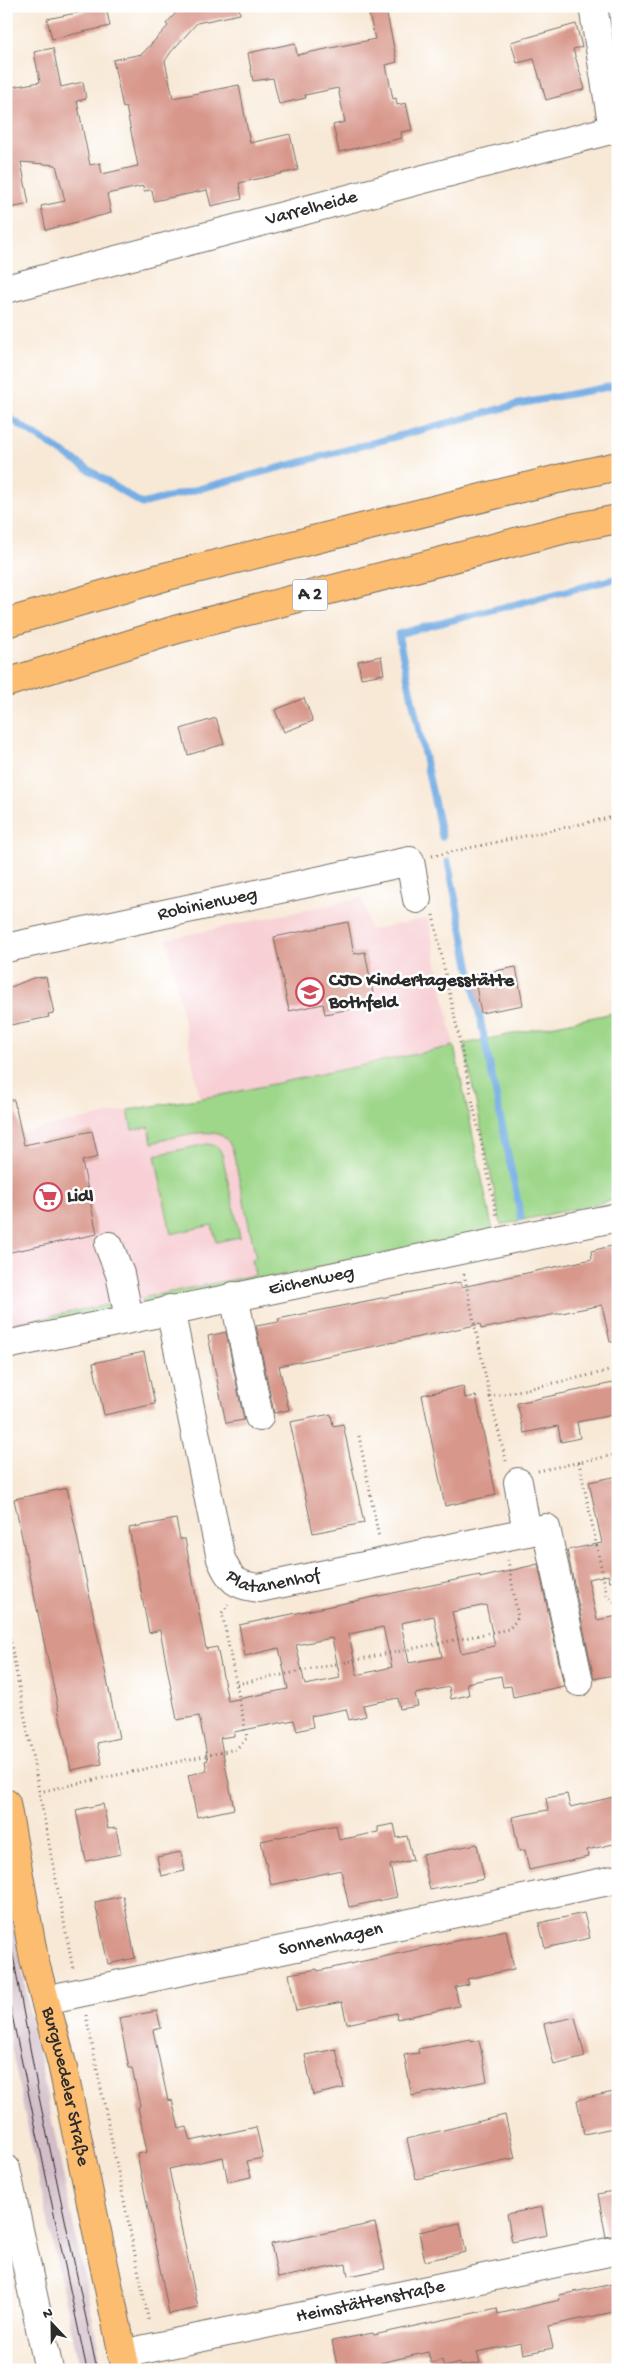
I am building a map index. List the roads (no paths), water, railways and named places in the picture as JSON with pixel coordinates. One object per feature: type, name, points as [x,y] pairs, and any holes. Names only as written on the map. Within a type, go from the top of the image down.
[{"type":"main road","points":[[6,623],[160,578],[558,479],[618,466]]},
{"type":"main road","name":"A 2","points":[[6,683],[178,629],[566,529],[618,519]]},
{"type":"main road","name":"Burgwedeler Straße","points":[[6,1803],[34,1959],[62,2064],[124,2362]]},
{"type":"street","points":[[593,6],[615,129]]},
{"type":"street","name":"Varrelheide","points":[[6,289],[615,129]]},
{"type":"street","name":"Robinienweg","points":[[6,948],[410,860],[417,899]]},
{"type":"street","name":"Eichenweg","points":[[6,1344],[618,1217]]},
{"type":"street","points":[[109,1246],[120,1274],[129,1318]]},
{"type":"street","points":[[234,1296],[259,1416]]},
{"type":"street","name":"Platanenhof","points":[[170,1309],[221,1559],[229,1577],[242,1586],[259,1588],[526,1533]]},
{"type":"street","points":[[518,1479],[526,1533],[579,1682]]},
{"type":"street","name":"Sonnenhagen","points":[[45,2000],[618,1879]]},
{"type":"street","points":[[6,2169],[49,2370]]},
{"type":"street","name":"Heimstättenstraße","points":[[124,2362],[154,2348],[618,2250]]},
{"type":"waterway","points":[[6,416],[142,504],[519,404],[618,385]]},
{"type":"waterway","points":[[442,837],[398,634],[618,578]]},
{"type":"waterway","points":[[448,862],[521,1217]]},
{"type":"tram line","points":[[6,1917],[39,2097],[97,2370]]},
{"type":"tram line","points":[[6,1987],[87,2370]]},
{"type":"place","name":"CJD Kindertagesstätte Bothfeld","points":[[310,992]]},
{"type":"place","name":"Lidl","points":[[48,1197]]}]
